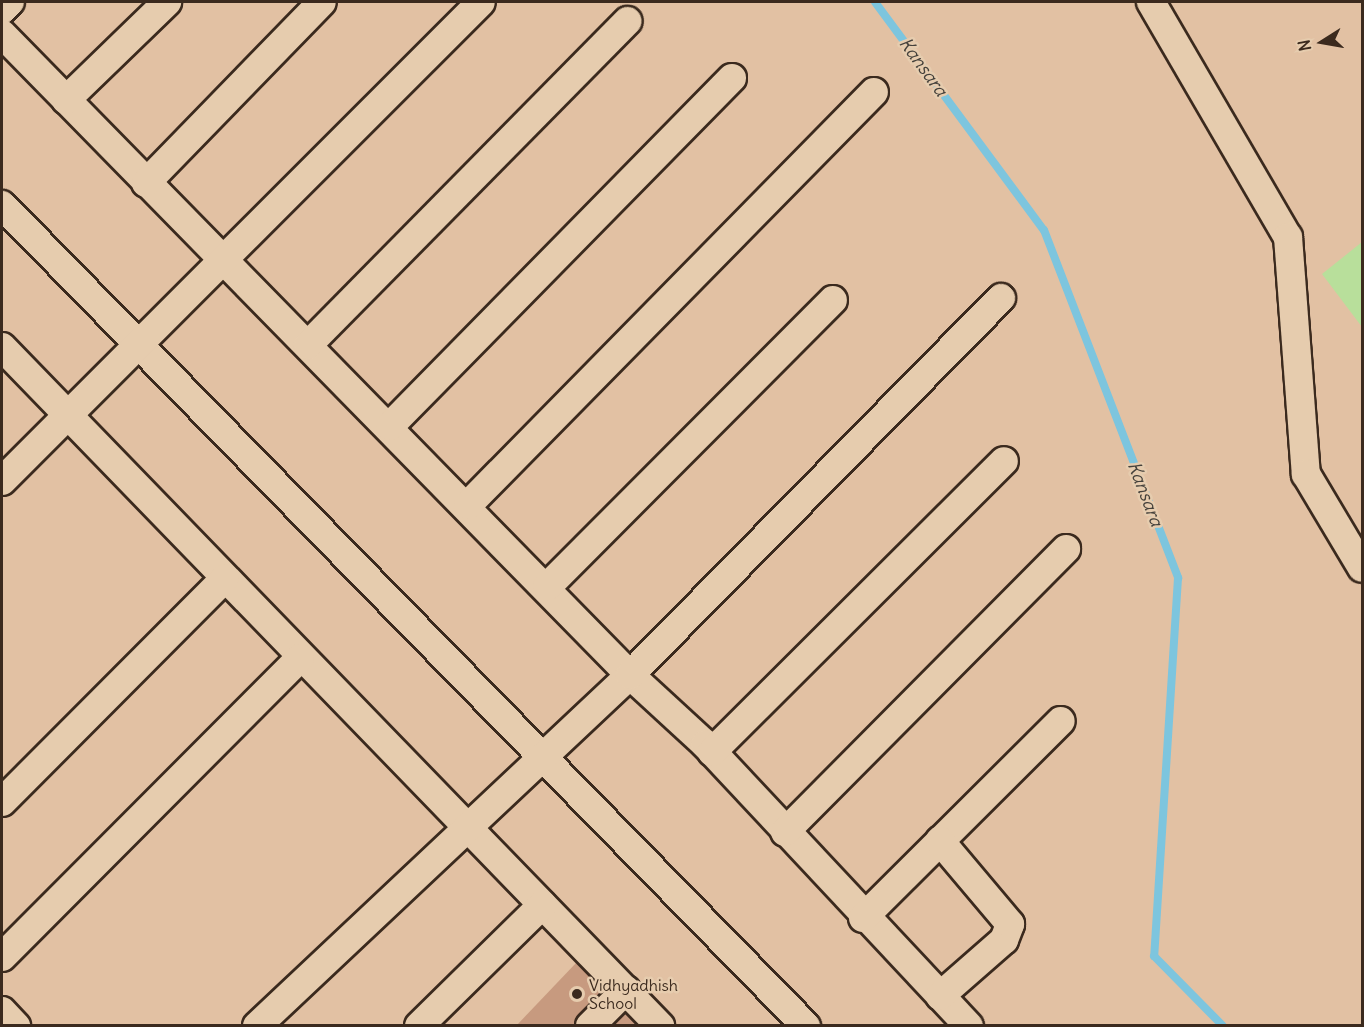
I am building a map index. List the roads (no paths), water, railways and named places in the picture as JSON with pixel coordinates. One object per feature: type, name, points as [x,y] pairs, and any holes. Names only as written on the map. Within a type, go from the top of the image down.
[{"type":"street","points":[[2,10],[10,2]]},
{"type":"street","points":[[66,100],[167,2]]},
{"type":"street","points":[[146,183],[322,2]]},
{"type":"street","points":[[2,481],[220,258],[481,2]]},
{"type":"street","points":[[1151,2],[1288,237],[1306,474],[1362,568]]},
{"type":"street","points":[[308,345],[627,21]]},
{"type":"street","points":[[2,34],[220,258],[468,505],[630,675],[712,752],[863,918],[969,1026]]},
{"type":"street","points":[[390,426],[732,78]]},
{"type":"street","points":[[468,505],[874,92]]},
{"type":"street","points":[[2,206],[138,341],[806,1026]]},
{"type":"street","points":[[257,1026],[630,675],[1001,298]]},
{"type":"street","points":[[547,587],[833,300]]},
{"type":"street","points":[[2,347],[68,413],[300,658],[660,1026]]},
{"type":"street","points":[[712,752],[1004,461]]},
{"type":"street","points":[[785,832],[1066,549]]},
{"type":"street","points":[[2,802],[224,579]]},
{"type":"street","points":[[2,957],[300,658]]},
{"type":"street","points":[[863,918],[1061,721]]},
{"type":"street","points":[[940,841],[1010,924],[1004,940],[940,996]]},
{"type":"street","points":[[419,1026],[542,905]]},
{"type":"street","points":[[590,1026],[626,990]]},
{"type":"street","points":[[2,1011],[16,1026]]},
{"type":"waterway","name":"Kansara","points":[[875,2],[1044,230],[1178,578],[1154,956],[1223,1026]]},
{"type":"place","name":"Vidhyadhish School","points":[[577,994]]}]
